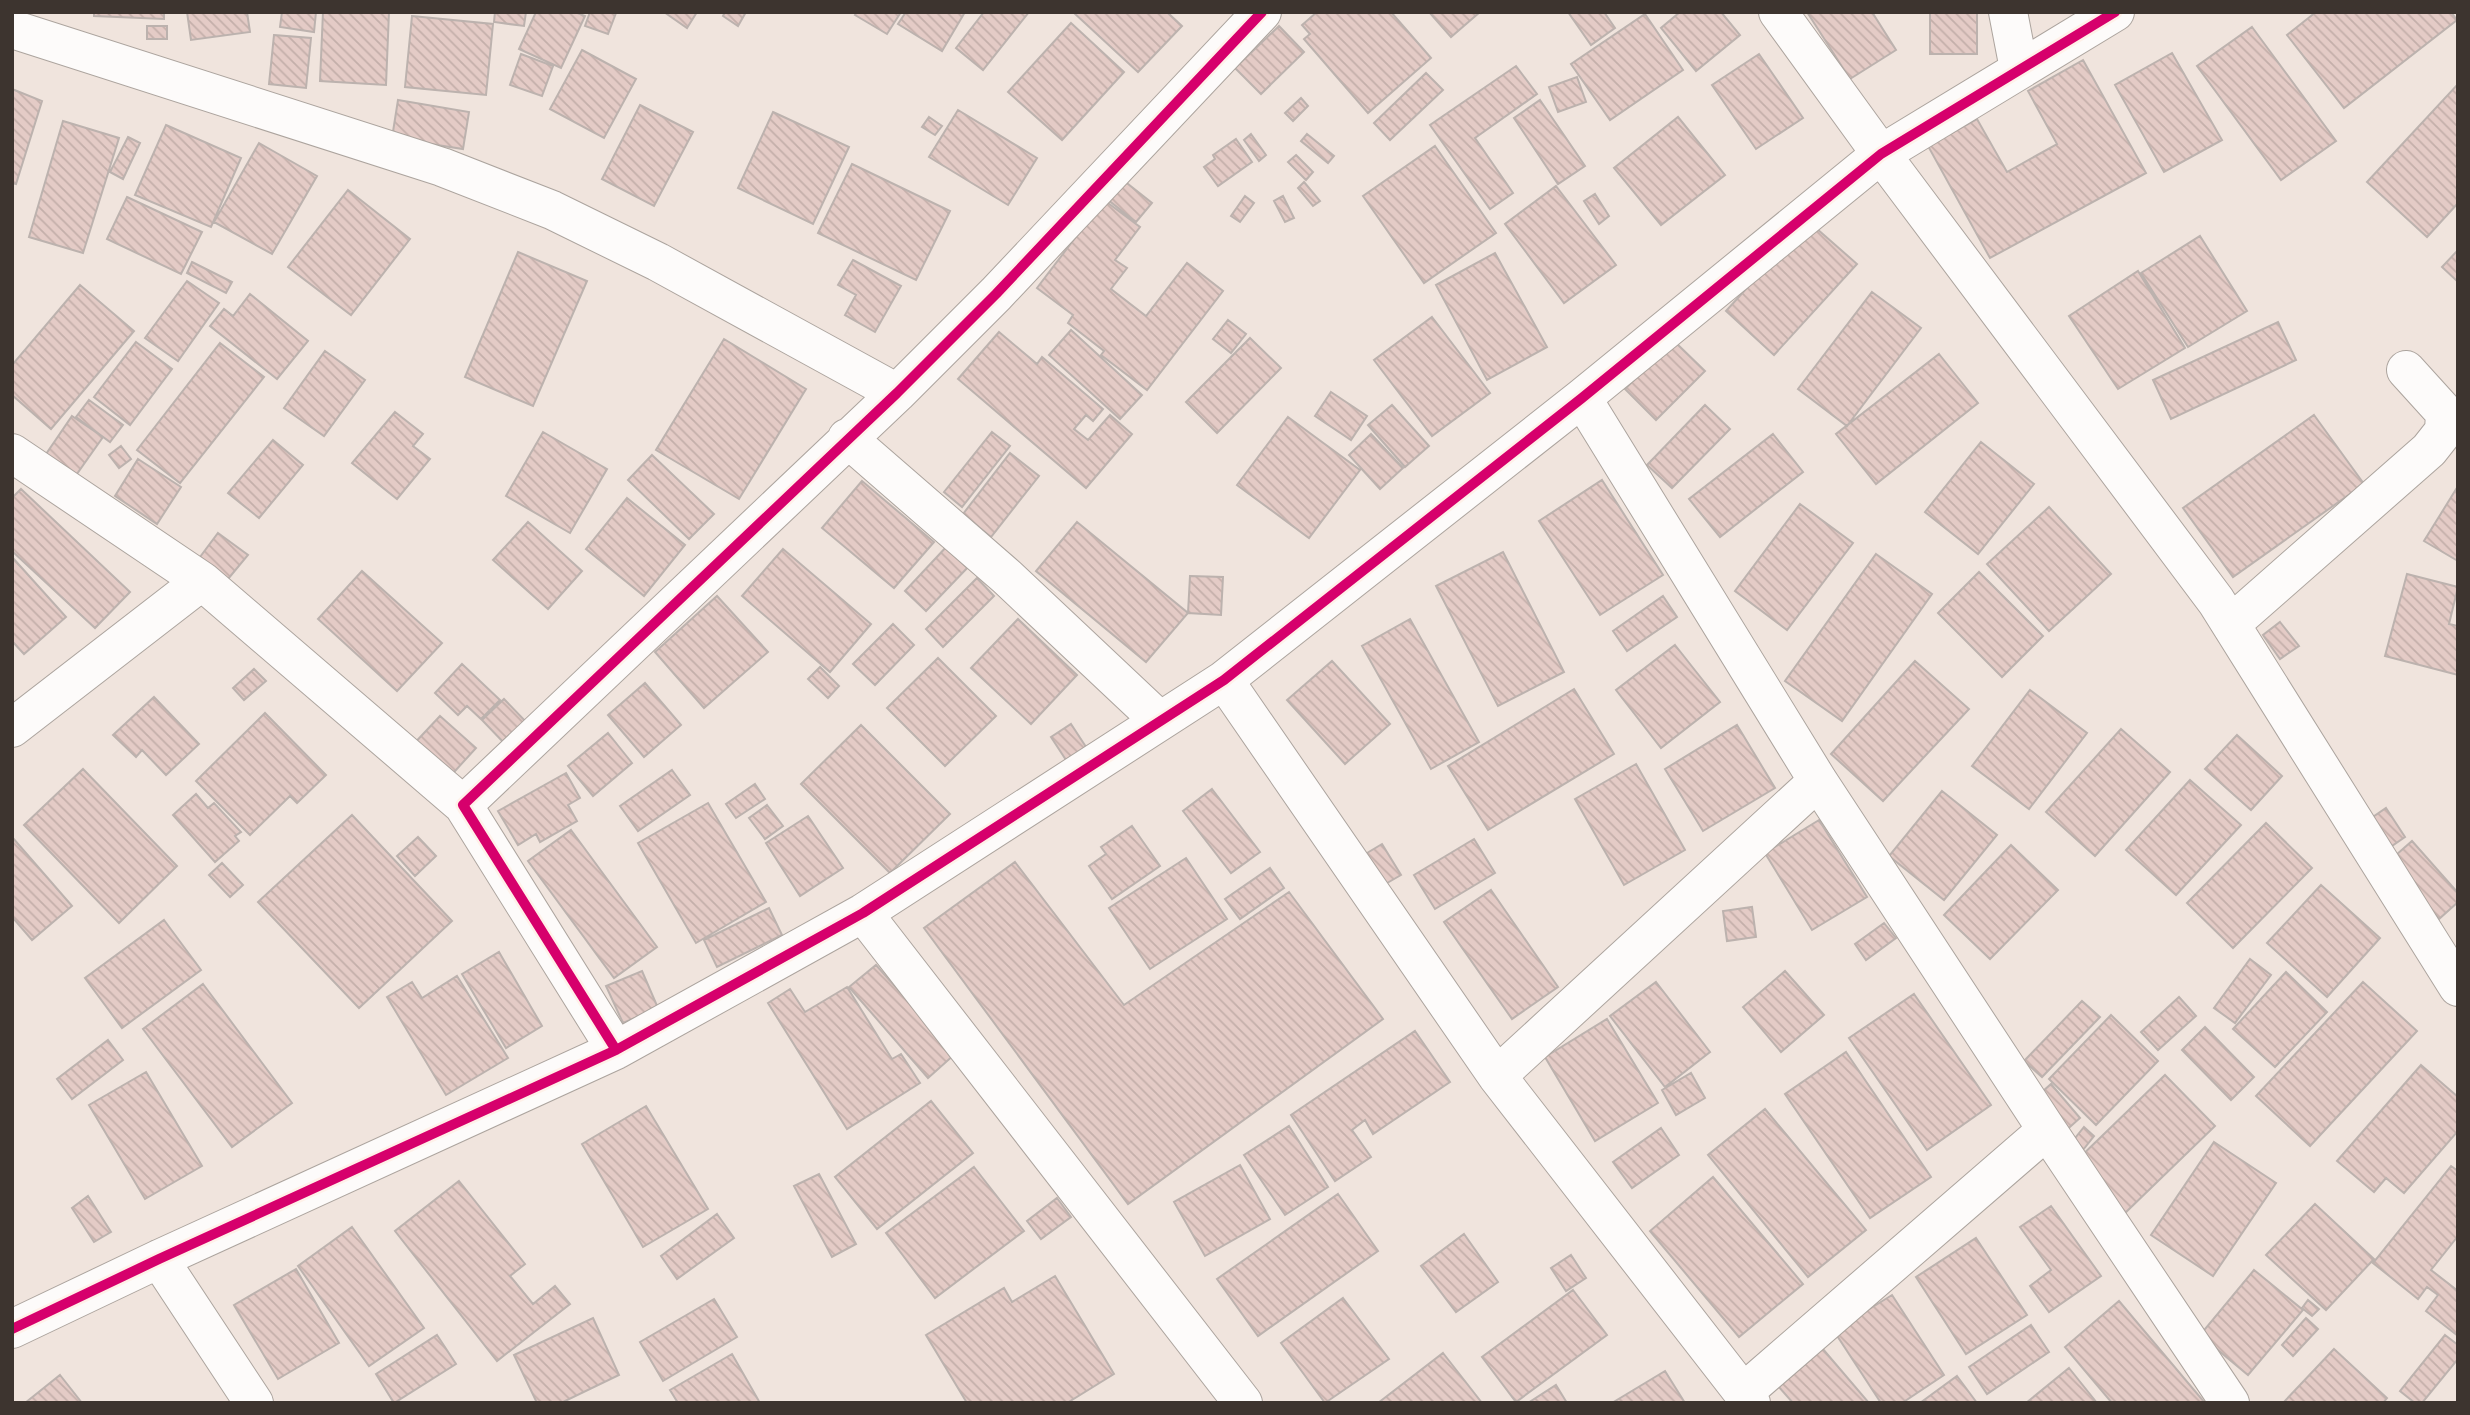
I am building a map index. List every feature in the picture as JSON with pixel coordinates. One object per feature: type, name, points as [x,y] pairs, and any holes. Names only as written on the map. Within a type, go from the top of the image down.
[{"type":"street","points":[[463,805],[897,393],[996,294],[1262,12]]},
{"type":"street","points":[[1778,12],[2231,624],[2458,987]]},
{"type":"street","points":[[2008,12],[2019,69]]},
{"type":"street","points":[[12,1329],[616,1050],[863,914],[1224,680],[1582,398],[1881,154],[2115,12]]},
{"type":"street","points":[[12,29],[442,166],[552,210],[658,261],[897,393]]},
{"type":"street","points":[[2231,624],[2429,450],[2444,431],[2445,413],[2406,370]]},
{"type":"street","points":[[1582,398],[1818,781],[2047,1130],[2231,1403]]},
{"type":"street","points":[[847,438],[1007,577],[1160,722]]},
{"type":"street","points":[[12,453],[202,581],[463,805],[616,1050]]},
{"type":"street","points":[[12,728],[202,581]]},
{"type":"street","points":[[1224,680],[1497,1076],[1747,1398],[2047,1130]]},
{"type":"street","points":[[1497,1076],[1818,781]]},
{"type":"street","points":[[863,914],[1243,1403]]},
{"type":"street","points":[[159,1259],[254,1403]]},
{"type":"building","points":[[94,12],[164,12],[164,19],[94,16]]},
{"type":"building","points":[[187,12],[247,12],[250,32],[191,40]]},
{"type":"building","points":[[282,12],[316,12],[314,32],[280,27]]},
{"type":"building","points":[[323,12],[389,12],[386,85],[320,81]]},
{"type":"building","points":[[495,12],[526,12],[524,26],[494,22]]},
{"type":"building","points":[[536,12],[575,12],[585,16],[561,68],[519,49]]},
{"type":"building","points":[[590,12],[616,13],[608,34],[585,26]]},
{"type":"building","points":[[664,12],[697,12],[687,28]]},
{"type":"building","points":[[725,12],[746,12],[738,26],[723,16]]},
{"type":"building","points":[[857,12],[901,12],[887,34],[855,15]]},
{"type":"building","points":[[906,12],[965,12],[942,51],[898,24]]},
{"type":"building","points":[[984,12],[1029,12],[983,70],[956,48]]},
{"type":"building","points":[[1073,12],[1167,12],[1182,26],[1138,72]]},
{"type":"building","points":[[1317,12],[1391,12],[1431,58],[1368,113],[1304,39],[1310,34],[1302,25]]},
{"type":"building","points":[[1429,12],[1480,12],[1451,37]]},
{"type":"building","points":[[1568,12],[1604,12],[1615,28],[1591,45]]},
{"type":"building","points":[[1680,12],[1721,12],[1740,35],[1696,71],[1661,28]]},
{"type":"building","points":[[1807,12],[1872,12],[1896,50],[1850,79]]},
{"type":"building","points":[[1930,12],[1977,12],[1977,54],[1930,54]]},
{"type":"building","points":[[2316,12],[2451,12],[2457,20],[2344,108],[2287,35]]},
{"type":"building","points":[[1645,14],[1683,70],[1610,120],[1571,64]]},
{"type":"building","points":[[412,16],[493,24],[486,95],[405,87]]},
{"type":"building","points":[[1071,23],[1124,72],[1062,140],[1008,92]]},
{"type":"building","points":[[147,26],[167,26],[167,39],[147,39]]},
{"type":"building","points":[[1279,26],[1304,52],[1261,94],[1235,68]]},
{"type":"building","points":[[2252,27],[2336,141],[2281,180],[2197,66]]},
{"type":"building","points":[[274,35],[311,38],[306,88],[269,84]]},
{"type":"building","points":[[582,50],[636,79],[604,138],[550,109]]},
{"type":"building","points":[[2172,53],[2222,140],[2164,172],[2115,85]]},
{"type":"building","points":[[521,54],[553,66],[542,96],[510,85]]},
{"type":"building","points":[[1759,54],[1803,118],[1756,149],[1712,85]]},
{"type":"building","points":[[2083,60],[2146,173],[1990,258],[1928,146],[1977,119],[2007,172],[2057,144],[2028,91]]},
{"type":"building","points":[[1516,66],[1537,94],[1475,138],[1513,193],[1490,209],[1430,125]]},
{"type":"building","points":[[1426,73],[1443,90],[1390,140],[1374,123]]},
{"type":"building","points":[[1577,77],[1586,102],[1558,112],[1549,87]]},
{"type":"building","points":[[2458,84],[2458,203],[2427,237],[2367,182]]},
{"type":"building","points":[[12,89],[42,101],[16,184],[12,183]]},
{"type":"building","points":[[1301,98],[1308,106],[1293,121],[1285,113]]},
{"type":"building","points":[[398,100],[469,112],[463,149],[392,138]]},
{"type":"building","points":[[1540,100],[1585,166],[1558,184],[1514,118]]},
{"type":"building","points":[[640,105],[693,132],[654,206],[602,179]]},
{"type":"building","points":[[958,110],[1037,158],[1008,205],[929,157]]},
{"type":"building","points":[[773,112],[849,147],[813,224],[738,188]]},
{"type":"building","points":[[929,117],[942,126],[935,135],[922,127]]},
{"type":"building","points":[[1678,117],[1725,175],[1661,225],[1614,168]]},
{"type":"building","points":[[63,121],[119,138],[83,253],[29,237]]},
{"type":"building","points":[[166,125],[241,158],[211,227],[135,195]]},
{"type":"building","points":[[1251,134],[1266,155],[1259,161],[1244,140]]},
{"type":"building","points":[[1307,134],[1334,156],[1328,163],[1301,141]]},
{"type":"building","points":[[128,137],[140,143],[123,179],[110,172]]},
{"type":"building","points":[[1236,139],[1252,162],[1218,186],[1204,167],[1215,159],[1213,155]]},
{"type":"building","points":[[259,143],[317,176],[272,254],[214,222]]},
{"type":"building","points":[[1435,146],[1496,233],[1424,283],[1363,196]]},
{"type":"building","points":[[1296,155],[1313,172],[1306,180],[1288,162]]},
{"type":"building","points":[[852,164],[950,211],[916,280],[818,233]]},
{"type":"building","points":[[1123,180],[1152,203],[1136,222],[1107,199]]},
{"type":"building","points":[[1304,182],[1320,201],[1313,206],[1298,188]]},
{"type":"building","points":[[1556,186],[1616,265],[1564,303],[1505,224]]},
{"type":"building","points":[[348,190],[410,239],[351,315],[288,267]]},
{"type":"building","points":[[1595,194],[1609,216],[1599,224],[1584,201]]},
{"type":"building","points":[[1245,196],[1254,203],[1240,222],[1231,216]]},
{"type":"building","points":[[1283,196],[1294,218],[1285,222],[1274,201]]},
{"type":"building","points":[[127,197],[202,232],[181,274],[107,239]]},
{"type":"building","points":[[1104,200],[1140,227],[1115,260],[1127,268],[1111,289],[1146,316],[1187,263],[1223,291],[1147,390],[1101,355],[1104,351],[1068,323],[1073,315],[1037,288]]},
{"type":"building","points":[[1808,221],[1857,264],[1774,355],[1726,311]]},
{"type":"building","points":[[2200,236],[2247,311],[2188,347],[2141,273]]},
{"type":"building","points":[[2458,250],[2458,282],[2442,267]]},
{"type":"building","points":[[518,252],[587,281],[533,406],[465,377]]},
{"type":"building","points":[[1495,253],[1547,347],[1487,380],[1436,285]]},
{"type":"building","points":[[853,260],[901,286],[875,332],[845,315],[856,295],[838,285]]},
{"type":"building","points":[[192,262],[232,282],[226,293],[187,273]]},
{"type":"building","points":[[2138,271],[2185,348],[2118,389],[2069,316]]},
{"type":"building","points":[[187,281],[219,303],[178,361],[145,338]]},
{"type":"building","points":[[80,285],[134,331],[51,429],[12,395],[12,365]]},
{"type":"building","points":[[1872,292],[1921,328],[1847,426],[1798,389]]},
{"type":"building","points":[[250,294],[308,341],[277,379],[210,326],[224,309],[233,316]]},
{"type":"building","points":[[1432,317],[1490,393],[1432,436],[1374,360]]},
{"type":"building","points":[[1228,320],[1246,334],[1231,353],[1213,339]]},
{"type":"building","points":[[2278,322],[2296,360],[2171,419],[2153,380]]},
{"type":"building","points":[[1071,330],[1142,395],[1120,419],[1049,355]]},
{"type":"building","points":[[999,332],[1037,364],[1042,357],[1103,409],[1093,421],[1086,415],[1074,429],[1088,440],[1110,415],[1132,434],[1086,488],[958,379]]},
{"type":"building","points":[[1250,338],[1281,368],[1217,433],[1186,402]]},
{"type":"building","points":[[724,339],[806,389],[739,499],[656,450]]},
{"type":"building","points":[[1674,341],[1705,371],[1656,420],[1625,389]]},
{"type":"building","points":[[136,342],[172,369],[130,425],[94,397]]},
{"type":"building","points":[[220,343],[264,377],[180,483],[137,450]]},
{"type":"building","points":[[325,351],[365,380],[324,436],[284,408]]},
{"type":"building","points":[[1939,354],[1978,403],[1876,484],[1836,434]]},
{"type":"building","points":[[1331,392],[1367,416],[1351,440],[1315,416]]},
{"type":"building","points":[[89,400],[123,425],[110,442],[76,417]]},
{"type":"building","points":[[1392,405],[1429,446],[1405,467],[1368,425]]},
{"type":"building","points":[[1705,405],[1730,429],[1672,488],[1647,465]]},
{"type":"building","points":[[395,412],[423,434],[413,446],[430,459],[397,499],[352,463]]},
{"type":"building","points":[[2314,415],[2364,484],[2233,577],[2183,508]]},
{"type":"building","points":[[72,416],[103,437],[74,478],[44,457]]},
{"type":"building","points":[[1288,417],[1360,470],[1309,538],[1237,485]]},
{"type":"building","points":[[543,432],[607,469],[570,533],[506,496]]},
{"type":"building","points":[[992,432],[1010,446],[962,507],[944,492]]},
{"type":"building","points":[[1371,434],[1403,468],[1380,489],[1349,455]]},
{"type":"building","points":[[1773,434],[1803,472],[1720,537],[1689,499]]},
{"type":"building","points":[[273,440],[303,465],[259,518],[228,493]]},
{"type":"building","points":[[1981,442],[2034,484],[1978,554],[1925,512]]},
{"type":"building","points":[[121,446],[131,459],[119,468],[109,455]]},
{"type":"building","points":[[1010,453],[1039,476],[991,537],[963,514]]},
{"type":"building","points":[[652,455],[714,514],[689,539],[628,480]]},
{"type":"building","points":[[138,459],[181,487],[157,524],[115,496]]},
{"type":"building","points":[[1602,480],[1663,575],[1600,615],[1539,521]]},
{"type":"building","points":[[862,481],[934,542],[894,588],[822,528]]},
{"type":"building","points":[[2458,486],[2458,561],[2424,541]]},
{"type":"building","points":[[21,489],[130,592],[95,628],[12,551],[12,498]]},
{"type":"building","points":[[627,498],[685,545],[644,596],[586,549]]},
{"type":"building","points":[[1800,504],[1853,543],[1787,630],[1735,591]]},
{"type":"building","points":[[2049,507],[2111,574],[2049,631],[1987,564]]},
{"type":"building","points":[[528,522],[582,571],[548,609],[493,560]]},
{"type":"building","points":[[1077,522],[1188,613],[1146,662],[1036,571]]},
{"type":"building","points":[[218,533],[248,555],[228,579],[200,557]]},
{"type":"building","points":[[949,544],[971,564],[926,611],[905,591]]},
{"type":"building","points":[[783,549],[871,624],[830,672],[742,596]]},
{"type":"building","points":[[1503,552],[1564,672],[1498,706],[1436,586]]},
{"type":"building","points":[[1876,554],[1932,594],[1842,721],[1785,681]]},
{"type":"building","points":[[12,557],[66,617],[24,654],[12,641]]},
{"type":"building","points":[[362,571],[442,643],[397,691],[318,619]]},
{"type":"building","points":[[1979,572],[2043,636],[2002,677],[1938,613]]},
{"type":"building","points":[[2407,574],[2458,587],[2449,624],[2458,626],[2458,675],[2385,656]]},
{"type":"building","points":[[1190,576],[1223,577],[1221,615],[1188,613]]},
{"type":"building","points":[[977,578],[994,596],[943,647],[926,629]]},
{"type":"building","points":[[717,596],[768,652],[704,708],[655,652]]},
{"type":"building","points":[[1663,596],[1677,617],[1627,651],[1613,631]]},
{"type":"building","points":[[1018,619],[1077,675],[1031,724],[971,668]]},
{"type":"building","points":[[1410,619],[1479,742],[1431,769],[1362,646]]},
{"type":"building","points":[[2280,622],[2299,646],[2280,659],[2263,635]]},
{"type":"building","points":[[893,624],[914,645],[875,685],[853,664]]},
{"type":"building","points":[[1675,645],[1720,702],[1661,748],[1616,690]]},
{"type":"building","points":[[938,658],[996,716],[945,766],[887,708]]},
{"type":"building","points":[[1332,661],[1390,724],[1345,764],[1287,700]]},
{"type":"building","points":[[1915,661],[1969,709],[1883,801],[1831,754]]},
{"type":"building","points":[[462,664],[500,700],[481,719],[467,706],[458,715],[435,693]]},
{"type":"building","points":[[820,667],[839,686],[828,698],[808,679]]},
{"type":"building","points":[[254,669],[266,681],[244,700],[233,688]]},
{"type":"building","points":[[645,683],[681,725],[644,757],[608,715]]},
{"type":"building","points":[[1574,689],[1614,754],[1488,830],[1448,766]]},
{"type":"building","points":[[2030,690],[2087,733],[2029,809],[1972,766]]},
{"type":"building","points":[[154,697],[199,744],[166,775],[142,750],[136,757],[113,735]]},
{"type":"building","points":[[504,699],[529,725],[507,746],[482,720]]},
{"type":"building","points":[[265,713],[326,775],[297,803],[290,796],[250,835],[196,781]]},
{"type":"building","points":[[440,716],[476,748],[445,782],[409,749]]},
{"type":"building","points":[[1071,724],[1088,750],[1068,763],[1051,737]]},
{"type":"building","points":[[861,725],[950,814],[890,873],[801,784]]},
{"type":"building","points":[[1737,725],[1775,788],[1703,831],[1665,769]]},
{"type":"building","points":[[2121,729],[2170,772],[2095,856],[2046,812]]},
{"type":"building","points":[[608,733],[632,763],[593,796],[568,766]]},
{"type":"building","points":[[2237,735],[2282,776],[2251,810],[2205,769]]},
{"type":"building","points":[[1636,764],[1685,850],[1624,885],[1575,799]]},
{"type":"building","points":[[83,769],[177,866],[119,923],[24,825]]},
{"type":"building","points":[[672,770],[690,795],[638,831],[620,806]]},
{"type":"building","points":[[566,773],[580,798],[568,805],[577,821],[540,842],[536,834],[518,845],[498,811]]},
{"type":"building","points":[[2190,780],[2241,825],[2176,895],[2126,850]]},
{"type":"building","points":[[755,784],[765,799],[736,818],[726,804]]},
{"type":"building","points":[[1212,789],[1260,852],[1231,873],[1183,811]]},
{"type":"building","points":[[1942,791],[1997,835],[1944,900],[1889,856]]},
{"type":"building","points":[[196,794],[208,808],[214,803],[241,832],[235,836],[239,841],[215,862],[173,815]]},
{"type":"building","points":[[708,803],[766,902],[696,943],[638,843]]},
{"type":"building","points":[[767,805],[783,826],[765,839],[749,818]]},
{"type":"building","points":[[2386,808],[2405,837],[2386,850],[2367,821]]},
{"type":"building","points":[[352,815],[452,921],[359,1008],[258,902]]},
{"type":"building","points":[[808,816],[843,868],[800,896],[766,843]]},
{"type":"building","points":[[1819,820],[1867,897],[1812,930],[1765,853]]},
{"type":"building","points":[[2266,823],[2312,868],[2233,948],[2187,903]]},
{"type":"building","points":[[1132,826],[1160,866],[1112,899],[1089,866],[1106,854],[1101,847]]},
{"type":"building","points":[[571,830],[657,947],[614,978],[528,861]]},
{"type":"building","points":[[12,837],[72,906],[32,940],[12,917]]},
{"type":"building","points":[[418,837],[436,856],[415,876],[397,856]]},
{"type":"building","points":[[1474,839],[1495,873],[1435,909],[1414,875]]},
{"type":"building","points":[[2412,841],[2458,893],[2458,902],[2439,919],[2388,862]]},
{"type":"building","points":[[1382,844],[1401,875],[1375,890],[1357,859]]},
{"type":"building","points":[[2011,845],[2058,890],[1990,959],[1944,915]]},
{"type":"building","points":[[1186,858],[1227,919],[1150,969],[1109,908]]},
{"type":"building","points":[[1015,862],[1124,1005],[1289,892],[1383,1019],[1128,1204],[924,928]]},
{"type":"building","points":[[222,863],[243,885],[230,897],[209,875]]},
{"type":"building","points":[[1270,868],[1284,888],[1240,919],[1225,899]]},
{"type":"building","points":[[2321,885],[2380,938],[2327,997],[2267,943]]},
{"type":"building","points":[[1491,890],[1558,987],[1512,1019],[1444,922]]},
{"type":"building","points":[[1752,907],[1756,937],[1727,941],[1723,911]]},
{"type":"building","points":[[769,908],[782,935],[717,967],[704,940]]},
{"type":"building","points":[[164,920],[201,970],[122,1028],[85,978]]},
{"type":"building","points":[[1884,923],[1896,938],[1866,960],[1855,944]]},
{"type":"building","points":[[499,952],[542,1026],[506,1048],[462,974]]},
{"type":"building","points":[[2250,959],[2271,975],[2235,1023],[2214,1008]]},
{"type":"building","points":[[876,965],[955,1054],[928,1078],[849,987]]},
{"type":"building","points":[[642,971],[658,1008],[623,1023],[606,986]]},
{"type":"building","points":[[1785,971],[1824,1015],[1781,1052],[1743,1007]]},
{"type":"building","points":[[2286,972],[2327,1012],[2275,1067],[2233,1029]]},
{"type":"building","points":[[457,976],[508,1058],[446,1095],[387,997],[412,982],[422,998]]},
{"type":"building","points":[[1656,982],[1710,1052],[1665,1087],[1610,1016]]},
{"type":"building","points":[[2363,982],[2417,1031],[2310,1146],[2256,1096]]},
{"type":"building","points":[[203,984],[292,1103],[232,1147],[143,1029]]},
{"type":"building","points":[[847,987],[892,1059],[901,1054],[920,1083],[847,1129],[768,1003],[790,989],[805,1012]]},
{"type":"building","points":[[1914,994],[1991,1105],[1927,1150],[1849,1038]]},
{"type":"building","points":[[2179,997],[2196,1016],[2158,1050],[2141,1032]]},
{"type":"building","points":[[2082,1001],[2100,1017],[2042,1077],[2024,1061]]},
{"type":"building","points":[[2111,1015],[2158,1061],[2096,1125],[2049,1079]]},
{"type":"building","points":[[1607,1019],[1658,1103],[1595,1141],[1545,1057]]},
{"type":"building","points":[[2205,1027],[2254,1077],[2231,1100],[2182,1050]]},
{"type":"building","points":[[1415,1031],[1450,1082],[1373,1134],[1365,1120],[1352,1130],[1371,1157],[1335,1181],[1291,1115]]},
{"type":"building","points":[[108,1040],[123,1060],[72,1099],[57,1079]]},
{"type":"building","points":[[1846,1052],[1931,1177],[1870,1218],[1785,1094]]},
{"type":"building","points":[[2421,1065],[2458,1097],[2458,1131],[2404,1193],[2386,1178],[2374,1192],[2337,1161]]},
{"type":"building","points":[[146,1072],[202,1166],[145,1199],[89,1105]]},
{"type":"building","points":[[1691,1073],[1705,1098],[1676,1115],[1662,1090]]},
{"type":"building","points":[[2165,1075],[2215,1126],[2124,1214],[2074,1163]]},
{"type":"building","points":[[2051,1084],[2080,1118],[2062,1134],[2033,1100]]},
{"type":"building","points":[[931,1101],[973,1153],[877,1229],[835,1177]]},
{"type":"building","points":[[646,1106],[708,1209],[643,1247],[582,1144]]},
{"type":"building","points":[[1765,1109],[1866,1230],[1808,1277],[1708,1155]]},
{"type":"building","points":[[1289,1126],[1328,1187],[1285,1215],[1244,1155]]},
{"type":"building","points":[[2084,1127],[2094,1136],[2079,1155],[2068,1147]]},
{"type":"building","points":[[1661,1128],[1679,1155],[1632,1188],[1613,1162]]},
{"type":"building","points":[[2214,1142],[2276,1183],[2213,1276],[2151,1235]]},
{"type":"building","points":[[1240,1165],[1270,1219],[1205,1256],[1174,1202]]},
{"type":"building","points":[[2451,1166],[2458,1171],[2458,1236],[2431,1270],[2458,1291],[2458,1336],[2426,1311],[2438,1295],[2427,1287],[2418,1299],[2373,1263]]},
{"type":"building","points":[[974,1167],[1024,1231],[935,1298],[886,1233]]},
{"type":"building","points":[[819,1174],[856,1244],[832,1257],[794,1186]]},
{"type":"building","points":[[1713,1177],[1803,1284],[1739,1337],[1650,1231]]},
{"type":"building","points":[[459,1181],[525,1264],[510,1276],[533,1304],[555,1286],[570,1304],[497,1361],[395,1231]]},
{"type":"building","points":[[1338,1194],[1378,1251],[1258,1336],[1217,1279]]},
{"type":"building","points":[[88,1196],[111,1232],[94,1242],[72,1208]]},
{"type":"building","points":[[1057,1198],[1071,1217],[1041,1239],[1027,1221]]},
{"type":"building","points":[[2315,1204],[2374,1259],[2326,1310],[2266,1255]]},
{"type":"building","points":[[2051,1206],[2101,1276],[2049,1312],[2030,1286],[2051,1270],[2020,1227]]},
{"type":"building","points":[[717,1214],[734,1238],[677,1279],[661,1256]]},
{"type":"building","points":[[352,1227],[424,1328],[369,1366],[298,1266]]},
{"type":"building","points":[[1464,1234],[1498,1282],[1456,1312],[1421,1266]]},
{"type":"building","points":[[1976,1238],[2027,1315],[1966,1354],[1916,1277]]},
{"type":"building","points":[[1571,1255],[1586,1278],[1566,1291],[1551,1268]]},
{"type":"building","points":[[296,1269],[339,1343],[278,1379],[234,1305]]},
{"type":"building","points":[[2254,1270],[2303,1310],[2248,1375],[2200,1335]]},
{"type":"building","points":[[1055,1276],[1114,1374],[1067,1403],[967,1403],[926,1335],[1004,1288],[1012,1302]]},
{"type":"building","points":[[1573,1290],[1607,1335],[1516,1402],[1482,1357]]},
{"type":"building","points":[[1892,1295],[1944,1375],[1902,1403],[1881,1403],[1834,1331]]},
{"type":"building","points":[[1343,1298],[1389,1359],[1325,1403],[1281,1343]]},
{"type":"building","points":[[714,1299],[737,1337],[663,1381],[640,1342]]},
{"type":"building","points":[[2308,1300],[2319,1309],[2312,1316],[2302,1308]]},
{"type":"building","points":[[2119,1301],[2205,1403],[2112,1403],[2065,1347]]},
{"type":"building","points":[[593,1318],[619,1375],[561,1403],[537,1403],[514,1355]]},
{"type":"building","points":[[2306,1318],[2318,1329],[2293,1356],[2282,1345]]},
{"type":"building","points":[[2031,1325],[2049,1352],[1987,1394],[1969,1367]]},
{"type":"building","points":[[437,1335],[456,1364],[394,1403],[376,1374]]},
{"type":"building","points":[[2445,1335],[2458,1345],[2458,1359],[2422,1403],[2415,1403],[2400,1391]]},
{"type":"building","points":[[1822,1348],[1869,1403],[1793,1403],[1778,1386]]},
{"type":"building","points":[[2334,1349],[2387,1398],[2383,1403],[2283,1403]]},
{"type":"building","points":[[1443,1353],[1482,1403],[1378,1403]]},
{"type":"building","points":[[732,1354],[760,1403],[678,1403],[670,1390]]},
{"type":"building","points":[[2069,1368],[2097,1403],[2026,1403]]},
{"type":"building","points":[[1665,1371],[1685,1403],[1612,1403]]},
{"type":"building","points":[[60,1375],[82,1403],[25,1403]]},
{"type":"building","points":[[1957,1376],[1977,1403],[1920,1403]]},
{"type":"building","points":[[1556,1385],[1567,1403],[1528,1403]]},
{"type":"cycle path","points":[[616,1050],[463,805],[897,393],[996,294],[1262,12]]},
{"type":"cycle path","points":[[12,1329],[616,1050],[863,913],[1224,680],[1582,398],[1881,154],[2115,12]]}]
